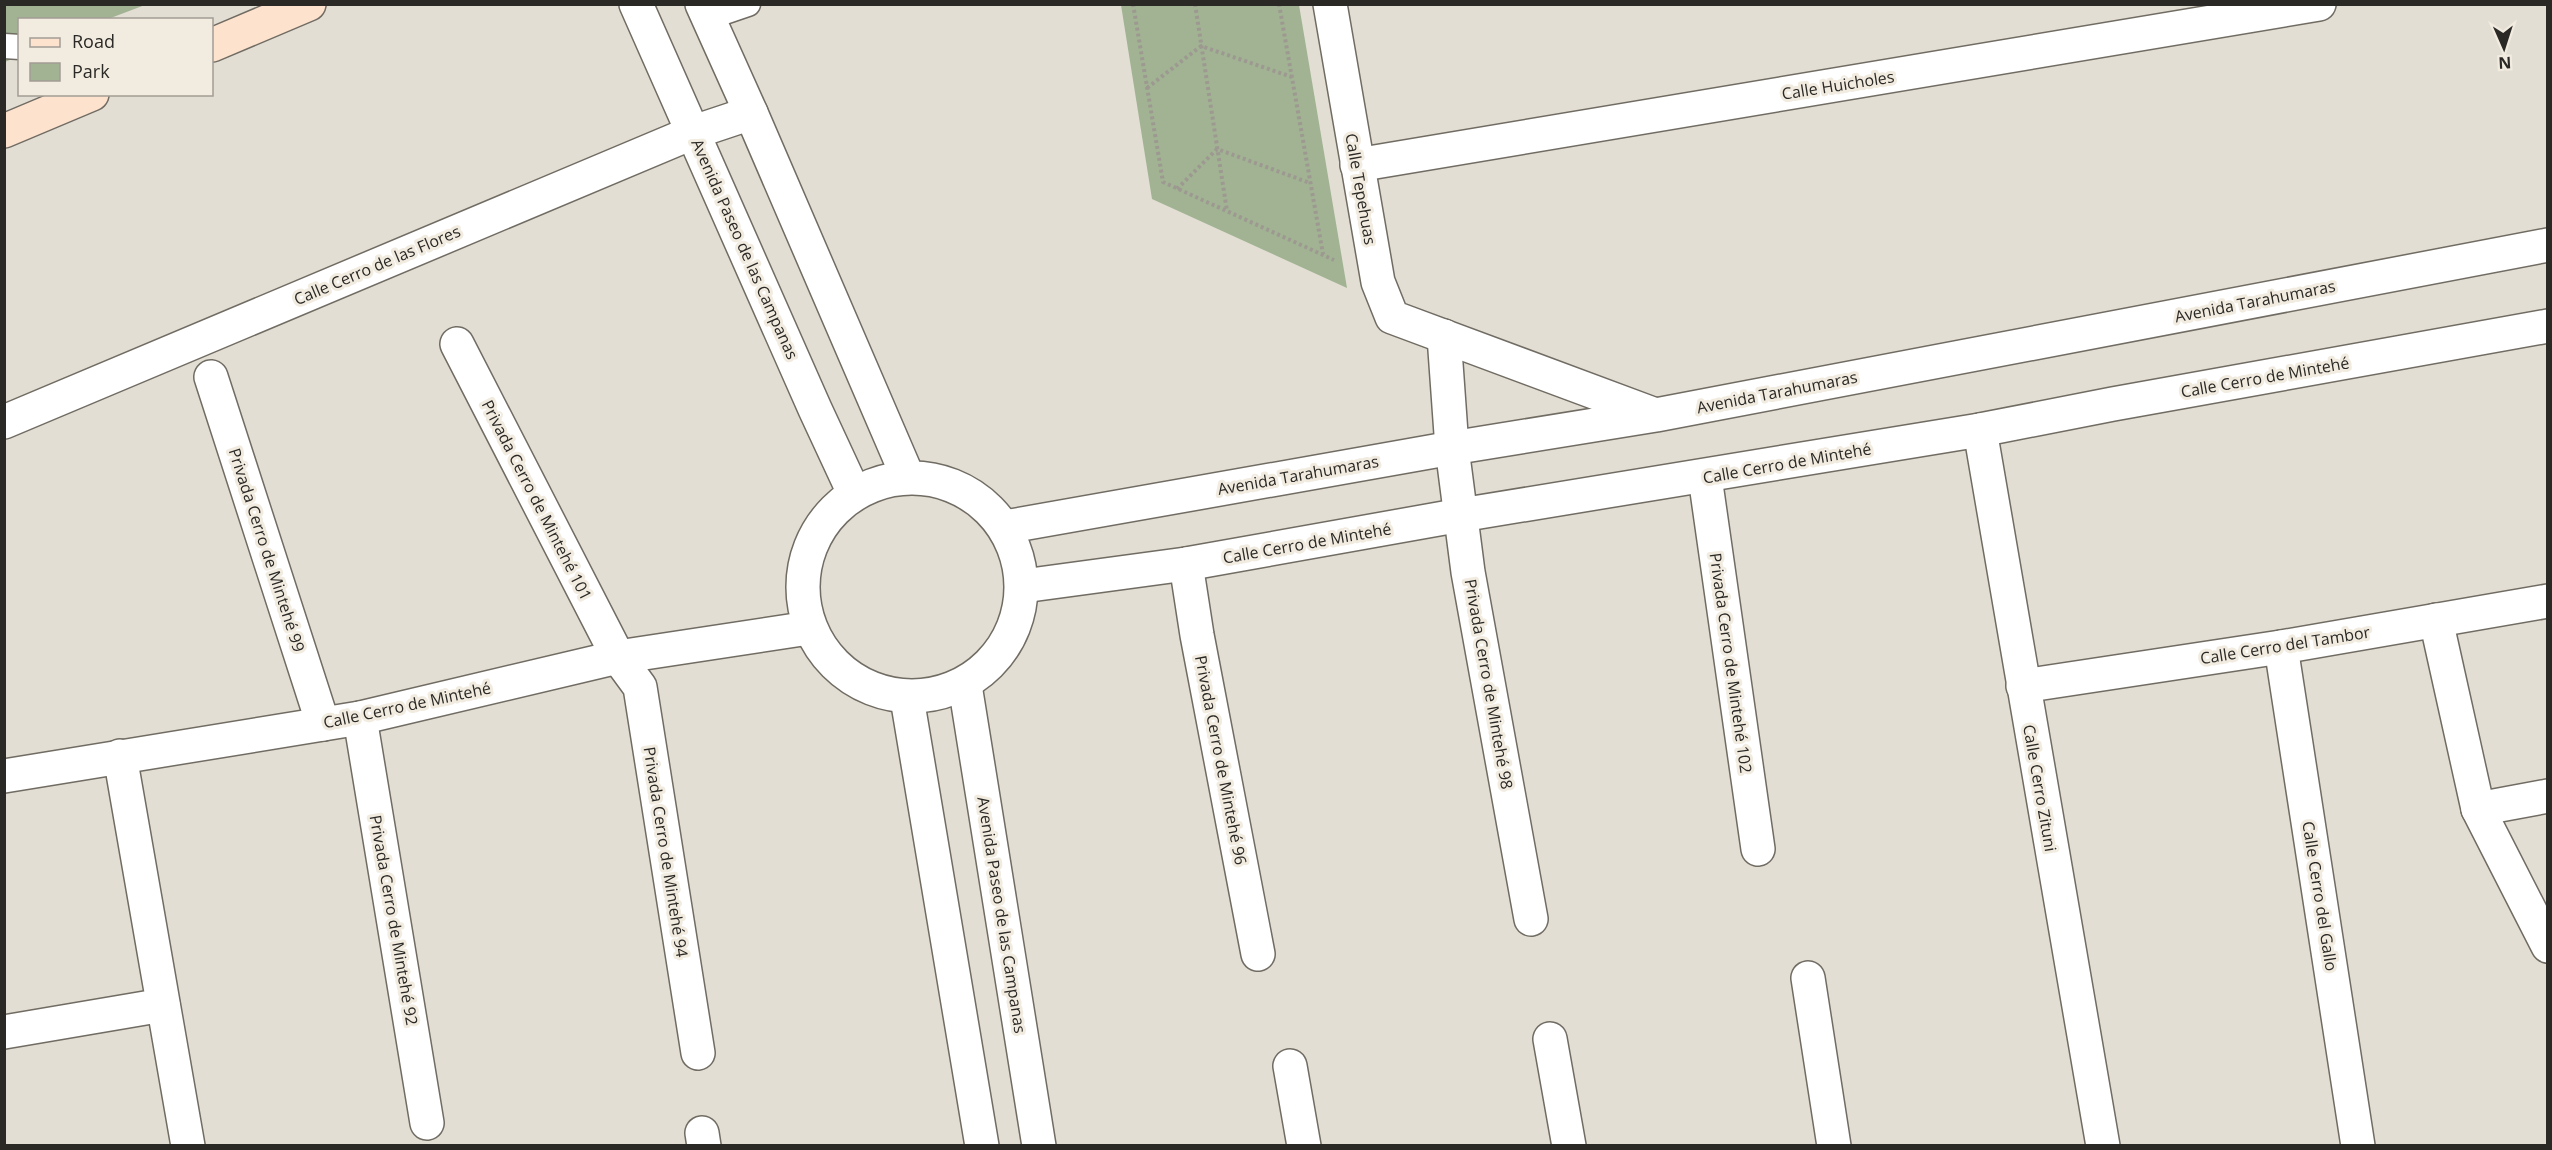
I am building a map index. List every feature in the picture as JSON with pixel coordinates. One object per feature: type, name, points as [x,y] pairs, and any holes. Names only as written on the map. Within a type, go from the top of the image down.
[{"type":"main road","points":[[213,45],[309,4]]},
{"type":"main road","points":[[4,131],[87,96]]},
{"type":"street","name":"Avenida Paseo de las Campanas","points":[[636,4],[854,493]]},
{"type":"street","name":"Calle Tepehuas","points":[[1330,4],[1378,282],[1392,317],[1656,415]]},
{"type":"street","name":"Calle Huicholes","points":[[1357,165],[2319,4]]},
{"type":"street","points":[[704,11],[751,113],[907,475]]},
{"type":"street","name":"Calle Cerro de las Flores","points":[[4,422],[694,132],[751,113]]},
{"type":"street","name":"Avenida Tarahumaras","points":[[1005,527],[1452,448],[1656,415],[2547,245]]},
{"type":"street","name":"Calle Cerro de Mintehé","points":[[1023,586],[1186,564],[1461,515],[1980,430],[2547,326]]},
{"type":"street","points":[[1444,336],[1452,448]]},
{"type":"street","name":"Privada Cerro de Mintehé 101","points":[[457,344],[618,657]]},
{"type":"street","name":"Privada Cerro de Mintehé 99","points":[[211,376],[323,724]]},
{"type":"street","name":"Calle Cerro Zituni","points":[[1980,430],[2103,1146]]},
{"type":"street","name":"Privada Cerro de Mintehé 98","points":[[1452,448],[1468,572],[1531,919]]},
{"type":"street","points":[[907,475],[957,487],[984,503],[1005,527],[1023,586],[1018,621],[998,658],[965,685],[907,698],[866,688],[832,663],[809,628],[801,579],[816,533],[854,493],[907,475]]},
{"type":"street","name":"Privada Cerro de Mintehé 102","points":[[1704,477],[1758,849]]},
{"type":"street","name":"Privada Cerro de Mintehé 96","points":[[1186,564],[1197,635],[1258,954]]},
{"type":"street","name":"Calle Cerro del Tambor","points":[[2023,686],[2281,647],[2547,601]]},
{"type":"street","points":[[2436,620],[2478,809],[2547,946]]},
{"type":"street","name":"Calle Cerro de Mintehé","points":[[4,776],[360,718],[618,657],[809,628]]},
{"type":"street","name":"Calle Cerro del Gallo","points":[[2281,647],[2358,1146]]},
{"type":"street","name":"Privada Cerro de Mintehé 94","points":[[618,657],[640,687],[698,1053]]},
{"type":"street","name":"Avenida Paseo de las Campanas","points":[[965,685],[1039,1146]]},
{"type":"street","points":[[907,698],[982,1146]]},
{"type":"street","name":"Privada Cerro de Mintehé 92","points":[[360,718],[428,1123]]},
{"type":"street","points":[[120,756],[188,1146]]},
{"type":"street","points":[[2478,809],[2547,796]]},
{"type":"street","points":[[1808,978],[1834,1146]]},
{"type":"street","points":[[4,1032],[163,1005]]},
{"type":"street","points":[[1550,1039],[1569,1146]]},
{"type":"street","points":[[1290,1066],[1304,1146]]},
{"type":"lane","points":[[704,11],[748,4]]},
{"type":"path","points":[[1133,4],[1163,182],[1378,282]]},
{"type":"path","points":[[1195,4],[1227,211]]},
{"type":"path","points":[[1279,4],[1323,255]]},
{"type":"path","points":[[1147,88],[1201,46]]},
{"type":"path","points":[[1201,46],[1292,77]]},
{"type":"path","points":[[1177,189],[1217,149]]},
{"type":"path","points":[[1217,149],[1310,183]]},
{"type":"green space","points":[[5,5],[145,5],[111,18],[18,18],[18,56],[5,62]]},
{"type":"green space","points":[[1121,5],[1299,5],[1347,288],[1152,199]]}]
